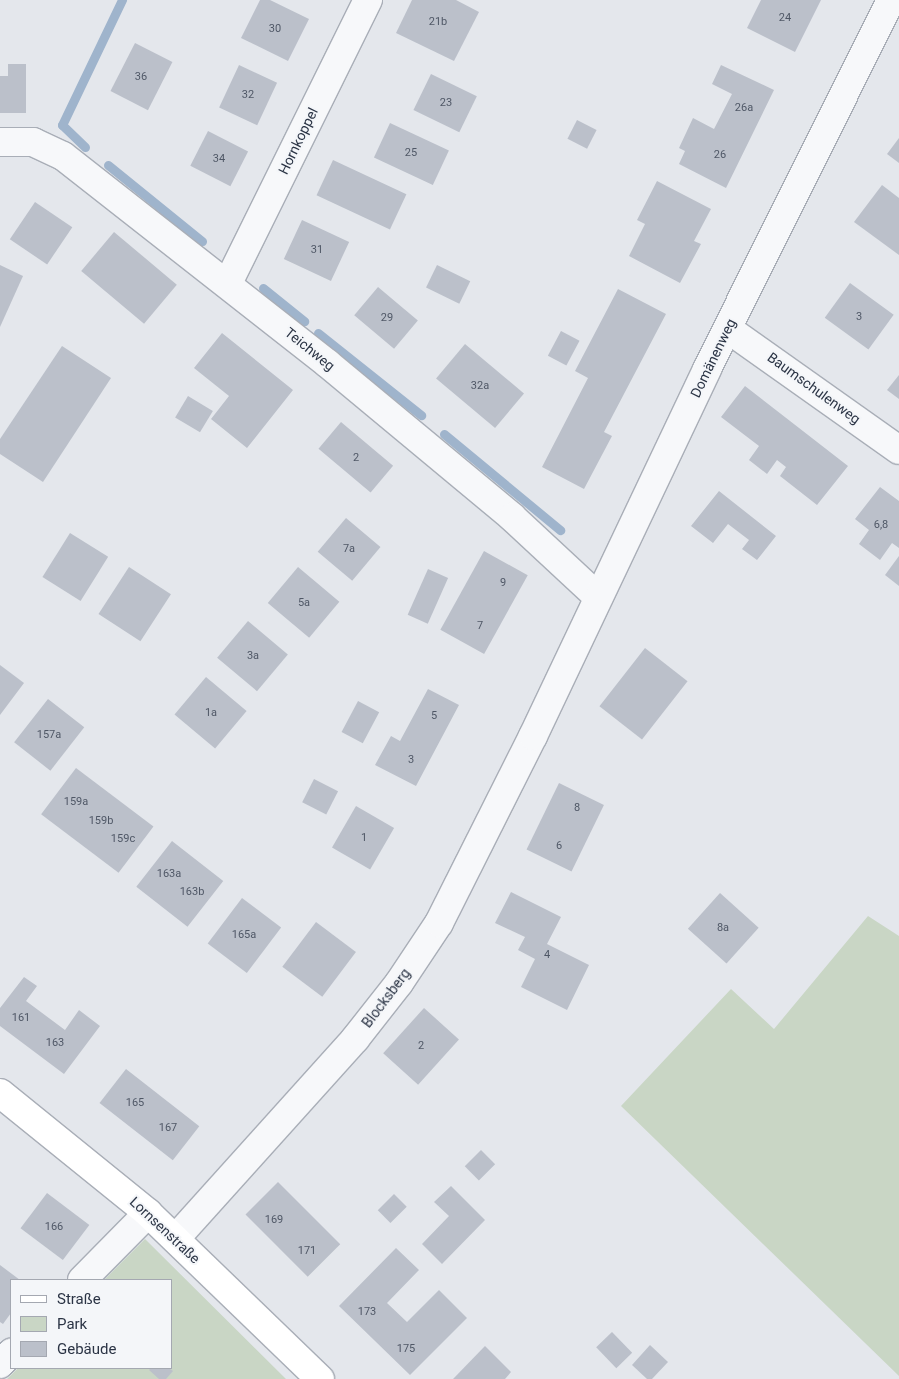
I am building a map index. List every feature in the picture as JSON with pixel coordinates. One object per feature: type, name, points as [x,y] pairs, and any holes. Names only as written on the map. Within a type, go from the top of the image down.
[{"type":"street","name":"Hornkoppel","points":[[228,283],[368,0]]},
{"type":"street","name":"Domänenweg","points":[[541,719],[728,328],[891,0]]},
{"type":"street","name":"Teichweg","points":[[0,142],[33,142],[63,156],[228,283],[512,517],[598,597]]},
{"type":"street","name":"Baumschulenweg","points":[[728,328],[899,450]]},
{"type":"street","name":"Blocksberg","points":[[176,1238],[348,1047],[399,983],[438,923],[541,719]]},
{"type":"street","name":"Lornsenstraße","points":[[0,1093],[176,1238],[320,1379]]},
{"type":"street","points":[[83,1279],[148,1213]]},
{"type":"street","points":[[0,1364],[10,1354]]},
{"type":"green space","points":[[868,916],[899,936],[899,1376],[621,1106],[731,989],[774,1029]]},
{"type":"green space","points":[[145,1239],[286,1379],[7,1379],[17,1369],[172,1369],[172,1279],[105,1279]]},
{"type":"building","points":[[260,0],[270,0],[309,19],[288,61],[241,38]]},
{"type":"building","points":[[412,0],[456,0],[479,12],[454,61],[396,33]]},
{"type":"building","points":[[761,0],[821,0],[795,52],[747,28]]},
{"type":"building","points":[[135,43],[172,62],[148,110],[110,91]]},
{"type":"building","points":[[8,64],[26,64],[26,113],[0,113],[0,76],[8,76]]},
{"type":"building","points":[[239,65],[277,83],[257,125],[219,108]]},
{"type":"building","points":[[721,65],[774,90],[726,188],[679,164],[685,151],[679,148],[693,118],[714,129],[732,94],[712,84]]},
{"type":"building","points":[[431,74],[477,96],[459,132],[413,110]]},
{"type":"building","points":[[577,120],[597,130],[587,149],[567,139]]},
{"type":"building","points":[[390,123],[449,150],[433,185],[374,157]]},
{"type":"building","points":[[208,131],[248,151],[230,186],[190,166]]},
{"type":"building","points":[[899,138],[899,163],[887,154]]},
{"type":"building","points":[[333,160],[406,194],[390,230],[317,195]]},
{"type":"building","points":[[657,181],[711,209],[694,241],[701,244],[680,283],[629,256],[645,224],[637,220]]},
{"type":"building","points":[[882,185],[899,198],[899,255],[854,222]]},
{"type":"building","points":[[35,202],[72,227],[47,264],[10,239]]},
{"type":"building","points":[[302,220],[349,242],[331,281],[284,259]]},
{"type":"building","points":[[114,232],[177,285],[144,324],[81,271]]},
{"type":"building","points":[[0,265],[23,276],[0,327]]},
{"type":"building","points":[[437,265],[470,281],[459,304],[426,287]]},
{"type":"building","points":[[850,283],[894,315],[868,350],[825,318]]},
{"type":"building","points":[[378,287],[418,320],[394,349],[354,315]]},
{"type":"building","points":[[618,289],[666,314],[604,432],[612,436],[584,489],[542,467],[588,378],[575,371]]},
{"type":"building","points":[[561,331],[580,341],[566,366],[548,356]]},
{"type":"building","points":[[222,333],[293,390],[247,448],[211,419],[229,396],[194,368]]},
{"type":"building","points":[[465,344],[524,393],[495,428],[436,378]]},
{"type":"building","points":[[62,346],[111,378],[43,482],[0,454],[0,439]]},
{"type":"building","points":[[899,375],[899,399],[887,390]]},
{"type":"building","points":[[745,386],[848,466],[817,505],[780,476],[786,467],[777,460],[767,474],[749,460],[759,446],[721,417]]},
{"type":"building","points":[[188,396],[213,411],[200,432],[175,417]]},
{"type":"building","points":[[341,422],[393,466],[371,493],[319,449]]},
{"type":"building","points":[[880,487],[899,501],[899,548],[892,543],[880,560],[859,544],[869,530],[855,519]]},
{"type":"building","points":[[719,491],[776,536],[757,560],[742,549],[749,540],[728,524],[713,543],[691,526]]},
{"type":"building","points":[[346,518],[380,547],[352,581],[318,552]]},
{"type":"building","points":[[70,533],[108,557],[81,601],[42,577]]},
{"type":"building","points":[[484,551],[528,575],[484,654],[440,630]]},
{"type":"building","points":[[899,556],[899,586],[885,575]]},
{"type":"building","points":[[129,567],[171,594],[140,641],[99,614]]},
{"type":"building","points":[[298,567],[339,602],[309,638],[268,603]]},
{"type":"building","points":[[428,569],[448,578],[428,624],[408,615]]},
{"type":"building","points":[[248,621],[288,654],[257,691],[217,658]]},
{"type":"building","points":[[645,648],[688,681],[642,740],[599,706]]},
{"type":"building","points":[[0,665],[24,683],[0,715]]},
{"type":"building","points":[[206,677],[247,711],[215,749],[175,715]]},
{"type":"building","points":[[428,689],[459,705],[416,786],[375,765],[391,736],[400,741]]},
{"type":"building","points":[[48,699],[84,727],[50,771],[14,742]]},
{"type":"building","points":[[358,701],[379,712],[363,743],[342,732]]},
{"type":"building","points":[[76,768],[153,826],[119,873],[41,814]]},
{"type":"building","points":[[314,779],[338,791],[326,814],[302,802]]},
{"type":"building","points":[[559,783],[604,805],[572,871],[527,850]]},
{"type":"building","points":[[356,806],[394,828],[370,870],[332,848]]},
{"type":"building","points":[[172,841],[223,881],[188,927],[136,887]]},
{"type":"building","points":[[511,892],[561,917],[547,944],[589,965],[567,1010],[521,987],[535,959],[518,950],[525,937],[495,923]]},
{"type":"building","points":[[720,893],[759,928],[727,963],[688,929]]},
{"type":"building","points":[[242,898],[281,927],[247,973],[208,944]]},
{"type":"building","points":[[316,922],[356,952],[322,997],[282,967]]},
{"type":"building","points":[[24,977],[37,986],[26,1001],[65,1030],[79,1010],[100,1026],[64,1074],[0,1026],[0,1008]]},
{"type":"building","points":[[424,1008],[459,1039],[418,1085],[383,1053]]},
{"type":"building","points":[[126,1069],[199,1126],[173,1160],[100,1103]]},
{"type":"building","points":[[481,1150],[495,1164],[479,1180],[465,1166]]},
{"type":"building","points":[[278,1182],[340,1244],[308,1277],[245,1215]]},
{"type":"building","points":[[451,1186],[485,1220],[442,1264],[422,1244],[449,1216],[434,1202]]},
{"type":"building","points":[[47,1193],[89,1225],[63,1260],[21,1228]]},
{"type":"building","points":[[394,1194],[407,1207],[390,1223],[378,1210]]},
{"type":"building","points":[[396,1248],[419,1270],[387,1303],[407,1322],[439,1290],[467,1318],[410,1375],[339,1306]]},
{"type":"building","points":[[0,1265],[19,1279],[10,1279],[10,1314],[3,1324],[0,1322]]},
{"type":"building","points":[[612,1332],[632,1353],[616,1368],[596,1347]]},
{"type":"building","points":[[650,1345],[668,1362],[652,1379],[647,1379],[632,1365]]},
{"type":"building","points":[[485,1346],[511,1372],[505,1379],[453,1379]]},
{"type":"building","points":[[170,1369],[173,1371],[166,1379],[159,1379],[149,1370]]},
{"type":"waterway","points":[[85,147],[62,125],[122,0]]},
{"type":"waterway","points":[[108,165],[202,241]]},
{"type":"waterway","points":[[263,288],[304,321]]},
{"type":"waterway","points":[[318,333],[421,415]]},
{"type":"waterway","points":[[444,434],[560,530]]}]
